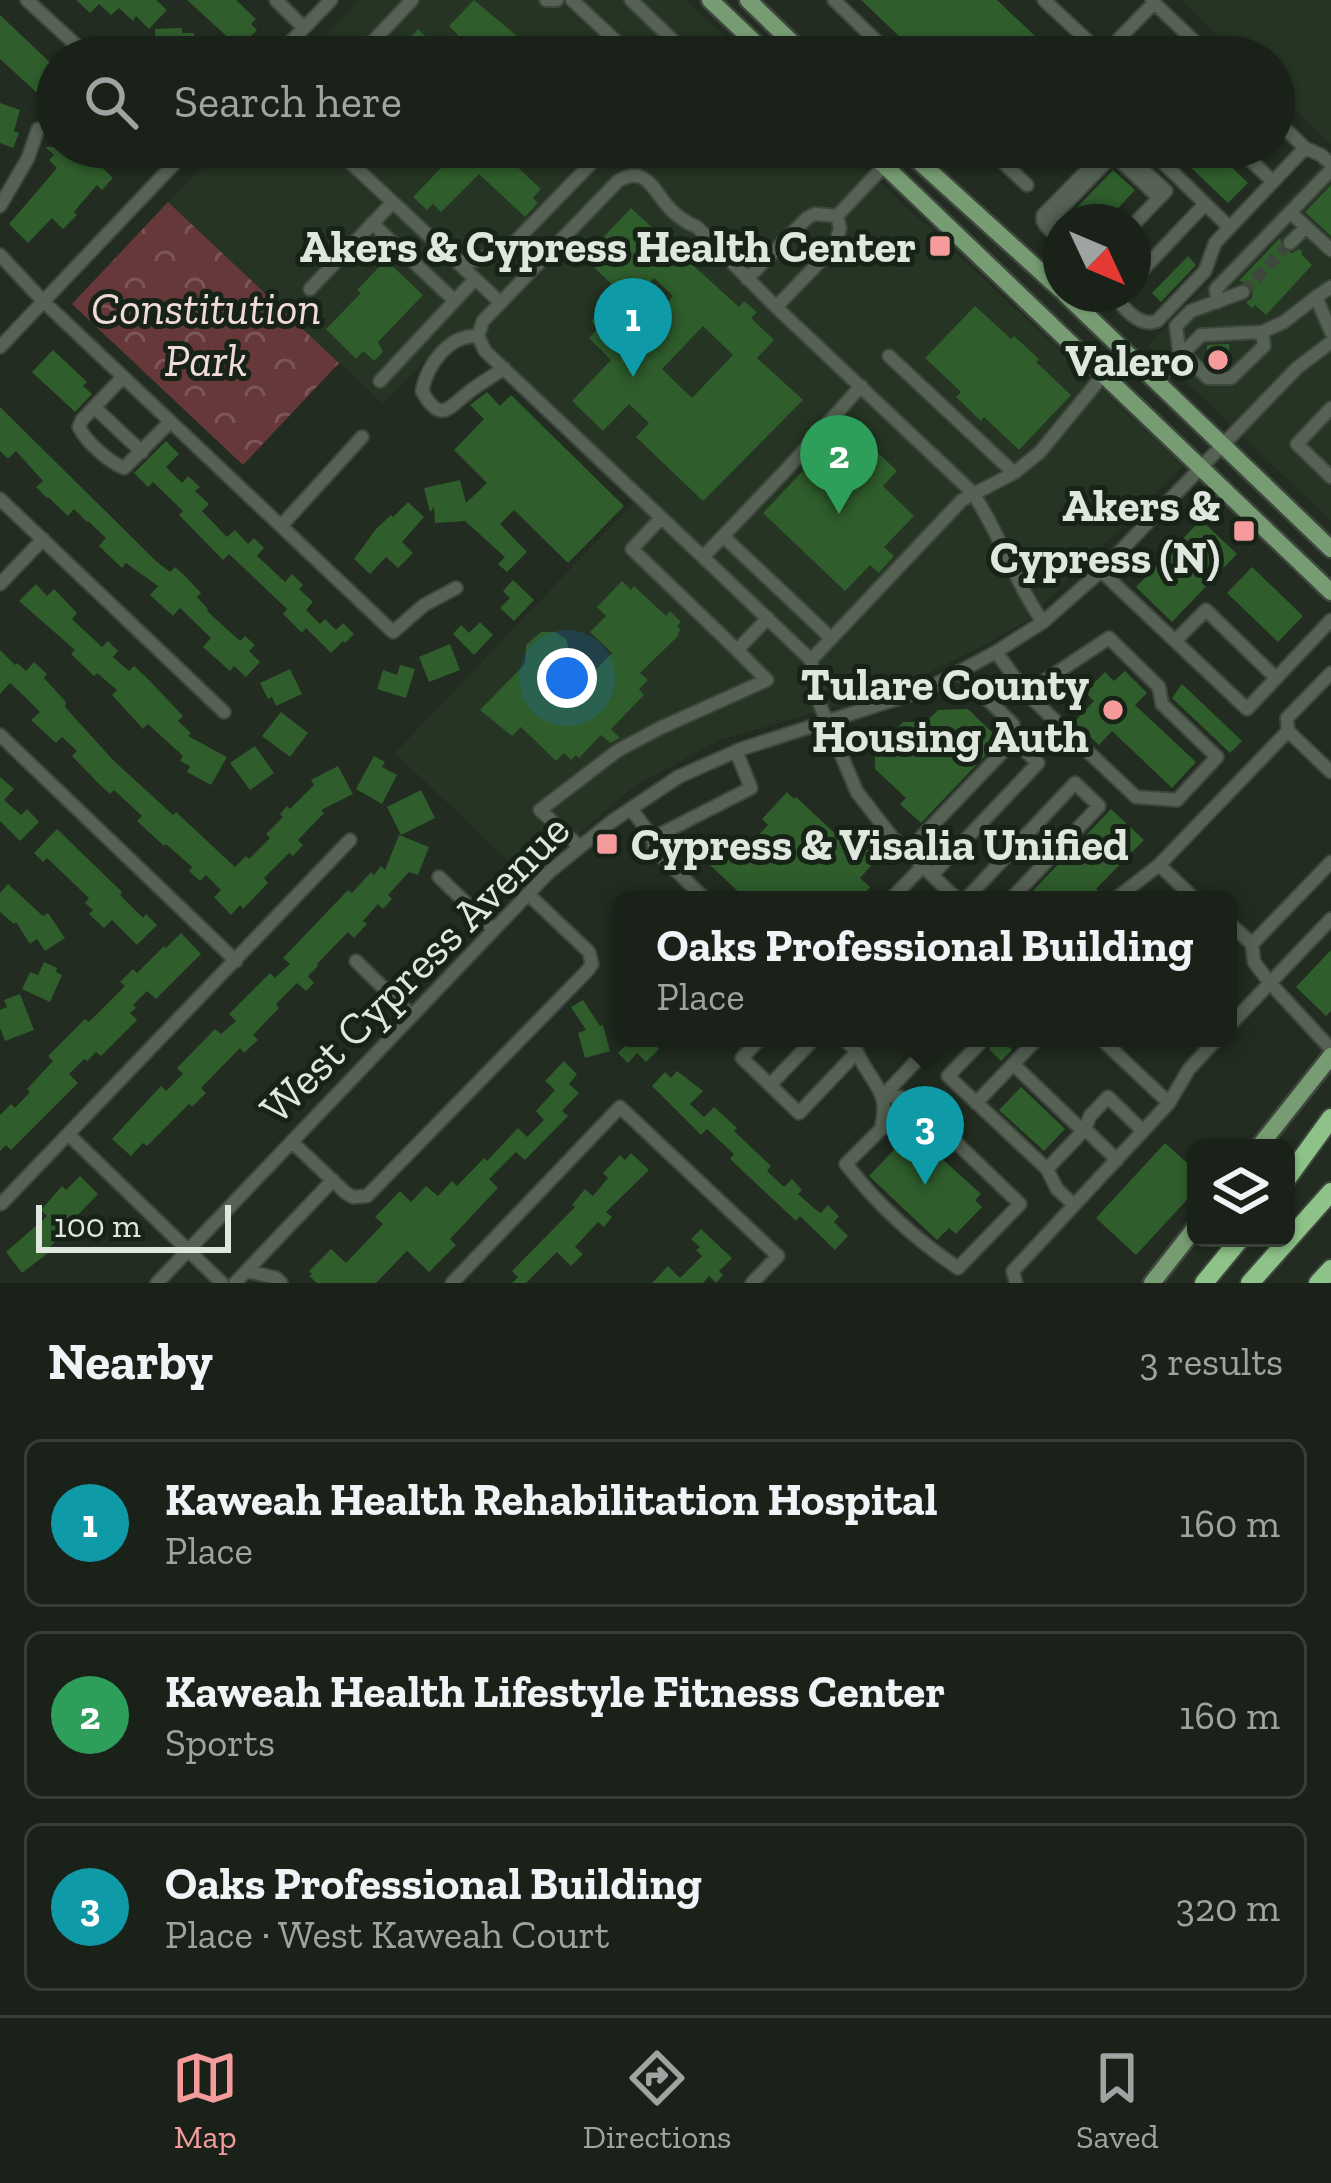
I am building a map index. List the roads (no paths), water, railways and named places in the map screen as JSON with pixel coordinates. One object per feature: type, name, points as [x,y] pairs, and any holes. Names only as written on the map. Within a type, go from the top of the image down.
[{"type":"highway","points":[[1295,1168],[1331,1118]]},
{"type":"highway","points":[[1250,1283],[1331,1192]]},
{"type":"highway","points":[[1204,1283],[1234,1247]]},
{"type":"highway","points":[[1318,1283],[1331,1269]]},
{"type":"main road","points":[[748,0],[785,36]]},
{"type":"main road","points":[[717,6],[748,36]]},
{"type":"main road","points":[[717,6],[746,18],[765,36]]},
{"type":"main road","points":[[886,168],[1331,592]]},
{"type":"main road","points":[[926,168],[1043,273]]},
{"type":"main road","points":[[1085,312],[1331,549]]},
{"type":"main road","points":[[1265,1139],[1331,1052]]},
{"type":"main road","points":[[1152,1283],[1187,1238]]},
{"type":"street","points":[[27,0],[66,36]]},
{"type":"street","points":[[276,0],[304,28]]},
{"type":"street","points":[[296,36],[331,0]]},
{"type":"street","points":[[378,36],[412,0]]},
{"type":"street","points":[[546,0],[557,0]]},
{"type":"street","points":[[572,0],[611,36]]},
{"type":"street","points":[[632,0],[669,36]]},
{"type":"street","points":[[834,0],[871,36]]},
{"type":"street","points":[[1044,0],[1081,36]]},
{"type":"street","points":[[1121,36],[1152,2],[1188,36]]},
{"type":"street","points":[[0,206],[36,135]]},
{"type":"street","points":[[1217,302],[1216,289],[1331,167],[1295,138]]},
{"type":"street","points":[[1295,159],[1305,148]]},
{"type":"street","points":[[0,347],[170,168]]},
{"type":"street","points":[[356,168],[501,303]]},
{"type":"street","points":[[457,262],[496,254],[512,244],[586,168]]},
{"type":"street","points":[[837,216],[882,168]]},
{"type":"street","points":[[1009,168],[1027,185]]},
{"type":"street","points":[[1054,204],[1092,168]]},
{"type":"street","points":[[1065,204],[1100,168]]},
{"type":"street","points":[[1127,168],[1162,195]]},
{"type":"street","points":[[1135,168],[1162,195]]},
{"type":"street","points":[[1168,168],[1229,227]]},
{"type":"street","points":[[1259,168],[1273,182]]},
{"type":"street","points":[[1131,312],[1141,322],[1157,321],[1205,271],[1215,243],[1286,168]]},
{"type":"street","points":[[951,891],[908,852],[857,792],[820,704],[811,660],[485,351],[478,336],[483,321],[617,181],[626,176],[646,180],[974,494],[1043,622]]},
{"type":"street","points":[[1151,207],[1178,178]]},
{"type":"street","points":[[310,289],[393,202]]},
{"type":"street","points":[[1151,261],[1205,205]]},
{"type":"street","points":[[1291,213],[1331,250]]},
{"type":"street","points":[[747,279],[806,218],[837,216]]},
{"type":"street","points":[[776,307],[835,245],[840,228],[837,216]]},
{"type":"street","points":[[372,224],[454,301]]},
{"type":"street","points":[[1290,243],[1306,227]]},
{"type":"street","points":[[0,255],[393,632],[424,605],[456,588]]},
{"type":"street","points":[[380,381],[475,279]]},
{"type":"street","points":[[1156,381],[1201,335],[1262,332],[1284,322],[1331,287]]},
{"type":"street","points":[[1182,355],[1185,328],[1196,317],[1231,305],[1243,292],[1191,311],[1176,326],[1182,355],[1208,378],[1231,378],[1264,346],[1262,332]]},
{"type":"street","points":[[1316,297],[1331,332]]},
{"type":"street","points":[[478,336],[458,338],[431,367],[422,392],[428,402],[451,410],[504,368]]},
{"type":"street","name":"West Cypress Avenue","points":[[157,1283],[549,872],[580,847],[678,777],[736,752],[925,690],[1043,622],[1101,571],[1305,359],[1331,342]]},
{"type":"street","points":[[889,356],[1014,473]]},
{"type":"street","points":[[811,660],[962,500],[1014,473],[1040,452],[1105,374]]},
{"type":"street","points":[[122,377],[79,424],[83,435],[122,468],[170,422]]},
{"type":"street","points":[[703,557],[861,386]]},
{"type":"street","points":[[94,407],[142,452]]},
{"type":"street","points":[[1331,408],[1297,444],[1331,477]]},
{"type":"street","points":[[281,526],[362,437]]},
{"type":"street","points":[[0,499],[224,712]]},
{"type":"street","points":[[580,847],[540,810],[617,752],[767,680],[632,549],[662,518]]},
{"type":"street","points":[[723,536],[830,638]]},
{"type":"street","points":[[0,584],[43,539]]},
{"type":"street","points":[[1101,571],[1246,709],[1331,620]]},
{"type":"street","points":[[1175,641],[1206,610],[1276,678]]},
{"type":"street","points":[[737,650],[768,618]]},
{"type":"street","points":[[996,652],[1026,693],[1136,796],[1177,800],[1217,757],[1162,704],[1160,687],[1109,638],[1026,693]]},
{"type":"street","points":[[901,891],[1038,763],[1014,740],[1013,724],[959,672]]},
{"type":"street","points":[[1331,673],[1287,718],[1288,730],[1331,772]]},
{"type":"street","points":[[1126,891],[1159,866],[1288,730]]},
{"type":"street","points":[[0,735],[236,961]]},
{"type":"street","points":[[908,852],[1014,740]]},
{"type":"street","points":[[653,838],[751,788],[736,752]]},
{"type":"street","points":[[970,891],[1075,783],[1099,806],[1019,891]]},
{"type":"street","points":[[631,809],[653,838],[654,849],[697,891]]},
{"type":"street","points":[[1,1204],[350,840]]},
{"type":"street","points":[[1252,944],[1331,862]]},
{"type":"street","points":[[1159,866],[1186,891]]},
{"type":"street","points":[[439,877],[494,930]]},
{"type":"street","points":[[292,1142],[353,1197],[373,1192],[592,964],[589,952],[529,893]]},
{"type":"street","points":[[1237,1018],[1331,919]]},
{"type":"street","points":[[1237,930],[1252,944],[1254,962],[1270,983],[1331,1052]]},
{"type":"street","points":[[356,961],[412,1016]]},
{"type":"street","points":[[752,1047],[742,1058],[800,1113],[857,1052]]},
{"type":"street","points":[[770,1085],[806,1047]]},
{"type":"street","points":[[852,1047],[884,1095],[911,1100],[1020,1204],[958,1268],[931,1250],[865,1189],[846,1164],[880,1129],[884,1095],[929,1047]]},
{"type":"street","points":[[976,1047],[948,1076],[1047,1169],[1057,1189],[1075,1205]]},
{"type":"street","points":[[976,1103],[1029,1047]]},
{"type":"street","points":[[1110,1047],[1169,1103]]},
{"type":"street","points":[[1016,1283],[1013,1271],[1169,1103],[1189,1069],[1210,1047]]},
{"type":"street","points":[[1013,1064],[1117,1160]]},
{"type":"street","points":[[1047,1169],[1108,1097],[1143,1131]]},
{"type":"street","points":[[452,1283],[620,1106],[778,1256],[752,1283]]},
{"type":"street","points":[[69,1135],[222,1283]]},
{"type":"street","points":[[249,1277],[333,1180]]},
{"type":"street","points":[[235,1283],[249,1277],[276,1278],[281,1283]]},
{"type":"tunnel","points":[[1243,292],[1290,243]]},
{"type":"place","name":"Akers & Cypress Health Center","points":[[940,246]]},
{"type":"place","name":"Valero","points":[[1218,360]]},
{"type":"place","name":"Kaweah Health Rehabilitation Hospital","points":[[633,377]]},
{"type":"place","name":"Kaweah Health Lifestyle Fitness Center","points":[[839,514]]},
{"type":"place","name":"Akers & Cypress (N)","points":[[1244,531]]},
{"type":"place","name":"Tulare County Housing Auth","points":[[1113,710]]},
{"type":"place","name":"Cypress & Visalia Unified","points":[[607,844]]},
{"type":"place","name":"Oaks Professional Building","points":[[925,1185]]},
{"type":"park label","name":"Constitution Park","points":[[206,334]]}]
